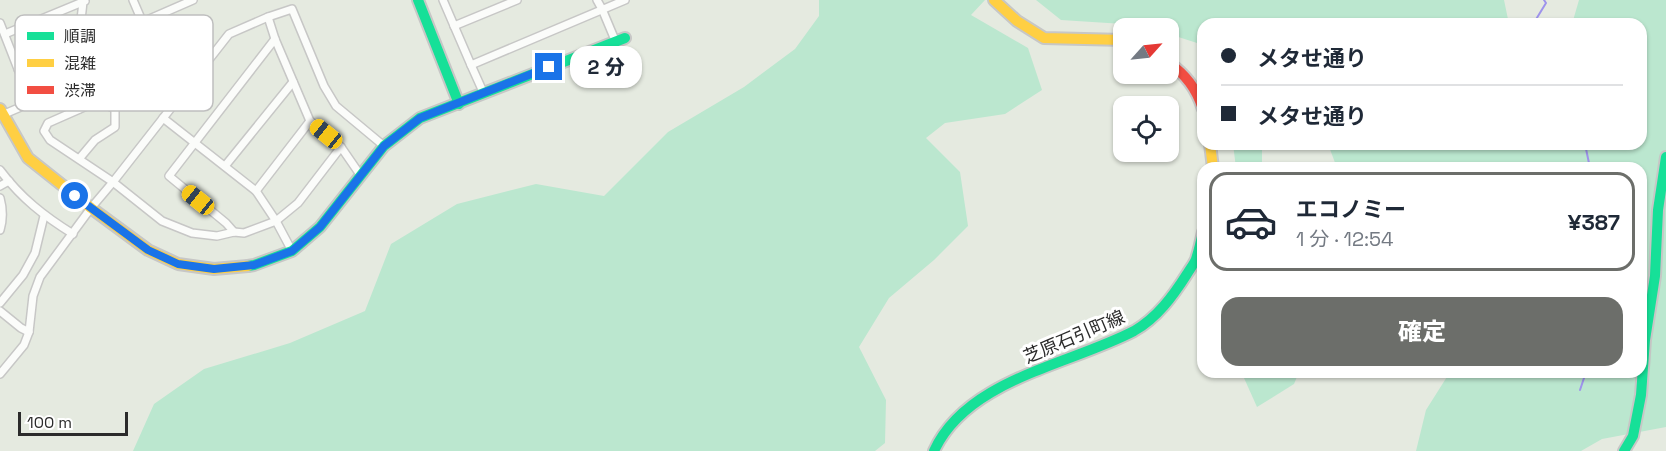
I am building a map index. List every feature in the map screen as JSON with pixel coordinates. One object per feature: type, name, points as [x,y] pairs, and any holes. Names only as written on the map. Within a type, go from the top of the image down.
[{"type":"street","points":[[133,0],[139,15]]},
{"type":"street","points":[[157,15],[193,0]]},
{"type":"street","points":[[418,0],[459,104]]},
{"type":"street","points":[[443,0],[484,94]]},
{"type":"street","points":[[454,26],[517,0]]},
{"type":"street","points":[[1,114],[28,158],[148,250],[178,264],[214,269],[254,265],[292,251],[320,227],[384,146],[420,118],[620,39],[597,0]]},
{"type":"street","points":[[471,65],[625,0]]},
{"type":"street","points":[[994,0],[1016,21],[1032,33],[1044,38],[1113,40]]},
{"type":"street","points":[[51,15],[85,1]]},
{"type":"street","points":[[213,55],[229,34],[292,9],[324,86],[336,106],[384,146]]},
{"type":"street","points":[[268,17],[310,121],[341,147],[361,176]]},
{"type":"street","points":[[0,23],[15,62]]},
{"type":"street","points":[[4,34],[15,30]]},
{"type":"street","points":[[234,232],[169,176],[275,39]]},
{"type":"street","points":[[1179,71],[1193,83],[1197,91]]},
{"type":"street","points":[[225,166],[293,82]]},
{"type":"street","points":[[73,111],[48,123],[44,131],[50,140],[113,182],[162,221],[192,233],[217,236],[234,232],[244,233],[276,221],[298,203],[341,147]]},
{"type":"street","points":[[79,159],[95,140],[115,127],[115,111]]},
{"type":"street","points":[[1,371],[24,345],[29,332],[33,296],[40,277],[91,208],[169,111]]},
{"type":"street","points":[[164,118],[256,191],[292,251]]},
{"type":"street","points":[[256,191],[310,121]]},
{"type":"street","points":[[1647,327],[1655,276],[1658,210],[1666,157]]},
{"type":"street","points":[[0,170],[44,216],[73,234]]},
{"type":"street","points":[[0,186],[9,182]]},
{"type":"street","points":[[0,198],[2,205],[0,230]]},
{"type":"street","points":[[0,303],[23,275],[35,253],[44,216]]},
{"type":"street","name":"芝原石引町線","points":[[934,451],[940,438],[965,410],[995,389],[1135,330],[1172,299],[1197,256]]},
{"type":"street","points":[[0,311],[29,332]]},
{"type":"street","points":[[1624,451],[1633,435],[1642,378]]},
{"type":"green space","points":[[819,0],[985,0],[971,15],[1028,48],[1042,90],[1005,114],[945,123],[926,138],[960,172],[968,226],[934,260],[889,298],[859,347],[886,400],[885,443],[875,451],[133,451],[154,404],[204,369],[290,343],[365,311],[391,244],[457,204],[536,184],[604,196],[668,132],[744,87],[795,49],[819,16]]},
{"type":"green space","points":[[1036,0],[1504,0],[1508,18],[1197,18],[1197,43],[1179,37],[1179,18],[1113,18],[1113,23],[1061,20]]},
{"type":"green space","points":[[1579,0],[1666,0],[1666,427],[1602,439],[1581,451],[1416,451],[1426,410],[1446,378],[1647,378],[1647,162],[1335,162],[1330,150],[1647,150],[1647,18],[1574,18]]},
{"type":"green space","points":[[1234,150],[1262,150],[1262,162],[1235,162]]},
{"type":"green space","points":[[1244,378],[1296,378],[1294,384],[1257,407]]},
{"type":"waterway","points":[[1537,18],[1546,3],[1544,0]]},
{"type":"waterway","points":[[1586,150],[1589,162]]},
{"type":"waterway","points":[[1580,390],[1584,378]]},
{"type":"traffic: fast","points":[[418,0],[459,104]]},
{"type":"traffic: fast","points":[[248,266],[292,251],[320,227],[384,146],[420,118],[625,38]]},
{"type":"traffic: fast","points":[[1647,327],[1655,276],[1658,210],[1666,157]]},
{"type":"traffic: fast","points":[[934,451],[949,427],[970,407],[995,390],[1108,343],[1142,326],[1170,298],[1197,256]]},
{"type":"traffic: fast","points":[[1624,451],[1633,436],[1642,378]]},
{"type":"traffic: slow","points":[[994,0],[1017,21],[1044,38],[1113,40]]},
{"type":"traffic: slow","points":[[0,109],[28,158],[148,250],[178,264],[214,269],[248,266]]},
{"type":"traffic: slow","points":[[1211,150],[1212,162]]},
{"type":"traffic: jam","points":[[1179,71],[1197,95]]},
{"type":"route","points":[[75,196],[148,250],[178,264],[214,269],[254,265],[292,251],[320,227],[384,146],[420,118],[549,67]]}]
